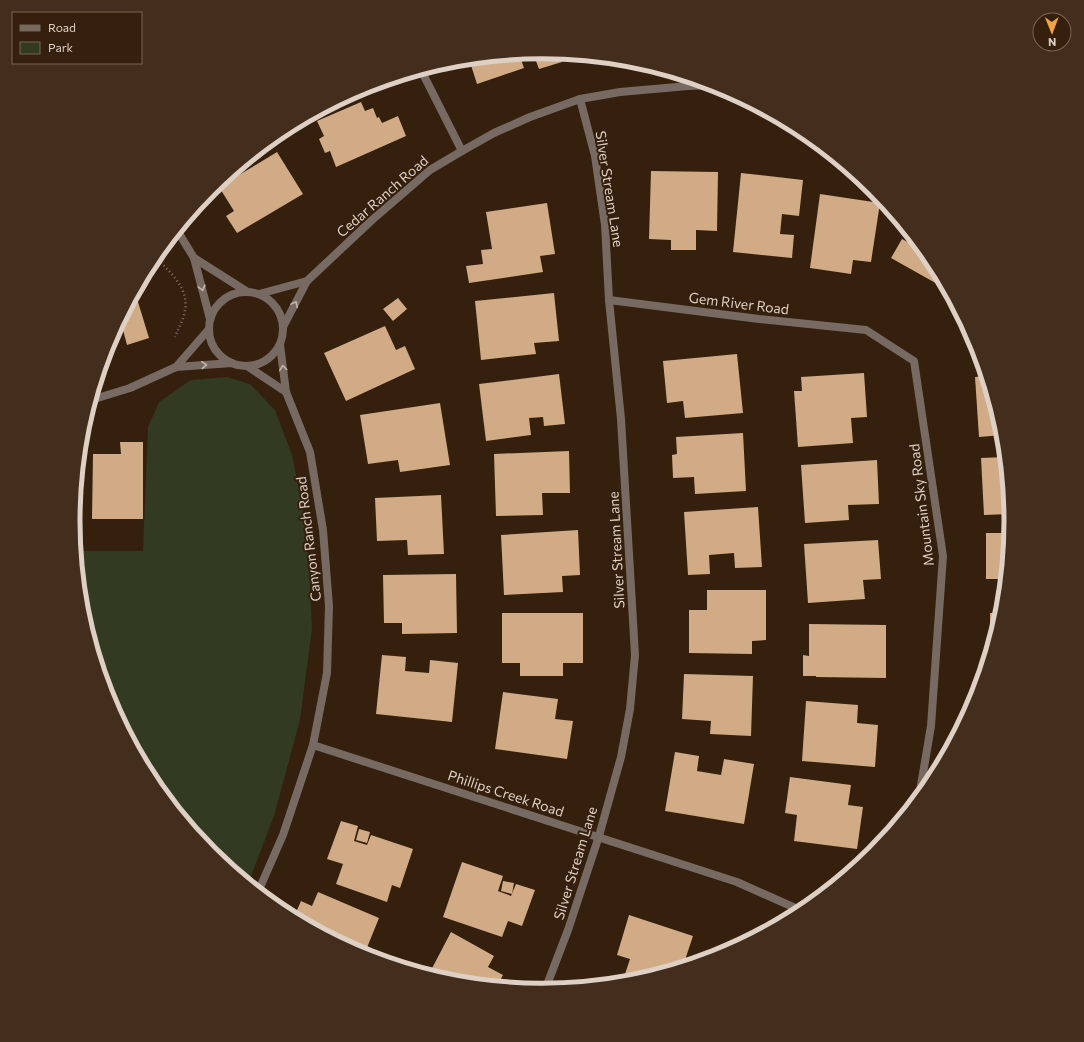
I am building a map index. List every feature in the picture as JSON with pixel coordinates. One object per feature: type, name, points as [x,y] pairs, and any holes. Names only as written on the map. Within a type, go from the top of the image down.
[{"type":"street","points":[[423,75],[462,151]]},
{"type":"street","name":"Cedar Ranch Road","points":[[283,327],[307,281],[372,220],[430,170],[462,151],[494,133],[530,116],[580,99],[620,92],[696,86]]},
{"type":"street","name":"Silver Stream Lane","points":[[548,983],[568,930],[599,836],[621,757],[630,709],[635,655],[621,419],[609,300],[605,225],[595,156],[580,99]]},
{"type":"street","points":[[180,234],[194,258],[210,318]]},
{"type":"street","points":[[194,258],[246,291]]},
{"type":"street","name":"Cedar Ranch Road","points":[[260,294],[307,281]]},
{"type":"street","points":[[247,366],[266,360],[274,353],[280,344],[283,327],[282,319],[274,303],[260,294],[246,291],[237,292],[220,302],[210,318],[208,329],[210,338],[216,350],[225,359],[233,363],[247,366],[286,392]]},
{"type":"street","name":"Gem River Road","points":[[609,300],[759,319],[866,330]]},
{"type":"street","points":[[176,367],[208,329]]},
{"type":"street","name":"Mountain Sky Road","points":[[866,330],[914,361],[943,556],[931,726],[921,785]]},
{"type":"street","name":"Canyon Ranch Road","points":[[260,887],[283,835],[314,745],[326,673],[329,606],[323,530],[310,452],[286,392],[280,344]]},
{"type":"street","points":[[97,398],[130,388],[176,367],[233,363]]},
{"type":"street","name":"Phillips Creek Road","points":[[314,745],[599,836],[737,882],[795,908]]},
{"type":"path","points":[[160,262],[174,277],[184,292],[185,309],[182,323],[175,337]]},
{"type":"green space","points":[[227,377],[250,384],[275,410],[292,455],[307,530],[312,628],[300,720],[274,816],[250,879],[215,848],[195,826],[175,802],[142,752],[115,698],[105,670],[96,641],[84,581],[81,551],[143,551],[148,427],[159,402],[191,380]]},
{"type":"building","points":[[535,59],[561,60],[562,62],[539,69]]},
{"type":"building","points":[[521,60],[524,68],[477,84],[471,65]]},
{"type":"building","points":[[361,102],[365,111],[373,108],[377,118],[379,117],[382,123],[398,116],[406,136],[336,167],[330,151],[325,153],[319,139],[324,136],[317,121]]},
{"type":"building","points":[[277,152],[303,194],[237,233],[226,216],[234,211],[220,189],[230,180]]},
{"type":"building","points":[[651,171],[718,172],[717,231],[696,230],[696,250],[671,250],[671,240],[649,239]]},
{"type":"building","points":[[741,173],[803,180],[799,216],[782,214],[780,234],[794,235],[792,258],[733,252]]},
{"type":"building","points":[[820,194],[877,203],[880,206],[871,262],[853,260],[851,274],[810,268]]},
{"type":"building","points":[[547,203],[555,254],[540,256],[543,272],[469,283],[466,266],[483,264],[481,250],[492,249],[486,212]]},
{"type":"building","points":[[902,239],[912,244],[939,285],[891,258]]},
{"type":"building","points":[[554,293],[559,341],[534,343],[536,354],[481,360],[475,301]]},
{"type":"building","points":[[398,298],[407,309],[393,321],[383,309]]},
{"type":"building","points":[[137,299],[149,338],[127,345],[123,330],[122,330]]},
{"type":"building","points":[[385,326],[396,350],[405,346],[415,369],[346,401],[324,353]]},
{"type":"building","points":[[964,333],[970,346],[968,346]]},
{"type":"building","points":[[737,354],[743,413],[685,418],[683,401],[667,403],[663,361]]},
{"type":"building","points":[[864,373],[867,417],[851,418],[853,443],[798,447],[794,391],[802,391],[801,377]]},
{"type":"building","points":[[559,374],[565,424],[544,426],[543,417],[529,418],[531,435],[486,441],[479,384]]},
{"type":"building","points":[[975,377],[980,377],[996,436],[979,437]]},
{"type":"building","points":[[440,403],[450,465],[400,472],[398,460],[368,464],[360,415]]},
{"type":"building","points":[[743,433],[746,491],[695,494],[694,477],[673,478],[672,455],[677,454],[676,437]]},
{"type":"building","points":[[120,442],[143,442],[143,519],[92,519],[93,454],[121,454]]},
{"type":"building","points":[[569,451],[570,493],[542,493],[543,515],[496,516],[494,454]]},
{"type":"building","points":[[999,457],[1004,514],[984,515],[981,458]]},
{"type":"building","points":[[877,460],[879,504],[848,505],[849,520],[805,523],[801,465]]},
{"type":"building","points":[[82,481],[82,520],[80,520]]},
{"type":"building","points":[[441,495],[444,554],[408,555],[407,540],[377,541],[375,498]]},
{"type":"building","points":[[758,507],[762,567],[735,568],[734,553],[709,555],[710,574],[688,575],[684,512]]},
{"type":"building","points":[[578,530],[580,575],[562,576],[563,592],[504,595],[501,535]]},
{"type":"building","points":[[986,533],[1004,533],[1000,579],[986,579]]},
{"type":"building","points":[[878,540],[881,579],[863,580],[865,599],[808,603],[804,544]]},
{"type":"building","points":[[456,574],[457,633],[402,634],[402,623],[384,623],[383,575]]},
{"type":"building","points":[[707,590],[766,590],[766,640],[752,641],[752,654],[689,653],[689,610],[707,610]]},
{"type":"building","points":[[502,613],[583,613],[583,663],[563,663],[563,676],[520,676],[520,663],[502,663]]},
{"type":"building","points":[[990,613],[995,613],[990,632]]},
{"type":"building","points":[[809,624],[886,625],[886,678],[803,676],[803,655],[809,656]]},
{"type":"building","points":[[382,655],[406,657],[405,671],[429,673],[430,660],[458,663],[452,722],[376,714]]},
{"type":"building","points":[[684,674],[753,676],[751,736],[710,734],[711,721],[682,719]]},
{"type":"building","points":[[503,692],[558,699],[555,719],[573,721],[567,759],[495,749]]},
{"type":"building","points":[[806,701],[858,705],[857,723],[878,725],[875,767],[802,761]]},
{"type":"building","points":[[675,752],[699,756],[697,771],[721,775],[724,759],[754,764],[744,824],[665,811]]},
{"type":"building","points":[[790,777],[851,785],[848,805],[863,807],[857,849],[794,841],[797,815],[785,813]]},
{"type":"building","points":[[341,821],[358,826],[354,841],[367,845],[371,835],[413,849],[400,888],[392,885],[387,902],[336,884],[343,864],[327,859]]},
{"type":"building","points":[[359,829],[370,832],[367,843],[356,840]]},
{"type":"building","points":[[462,862],[503,876],[498,891],[511,896],[516,884],[535,890],[522,926],[508,921],[502,937],[443,917]]},
{"type":"building","points":[[503,881],[514,883],[512,894],[501,891]]},
{"type":"building","points":[[318,892],[379,918],[367,949],[311,921],[296,912],[301,901],[312,906]]},
{"type":"building","points":[[629,915],[693,936],[685,960],[662,967],[627,975],[625,974],[630,959],[617,955]]},
{"type":"building","points":[[451,932],[494,956],[488,967],[503,975],[500,981],[452,974],[432,969]]}]
